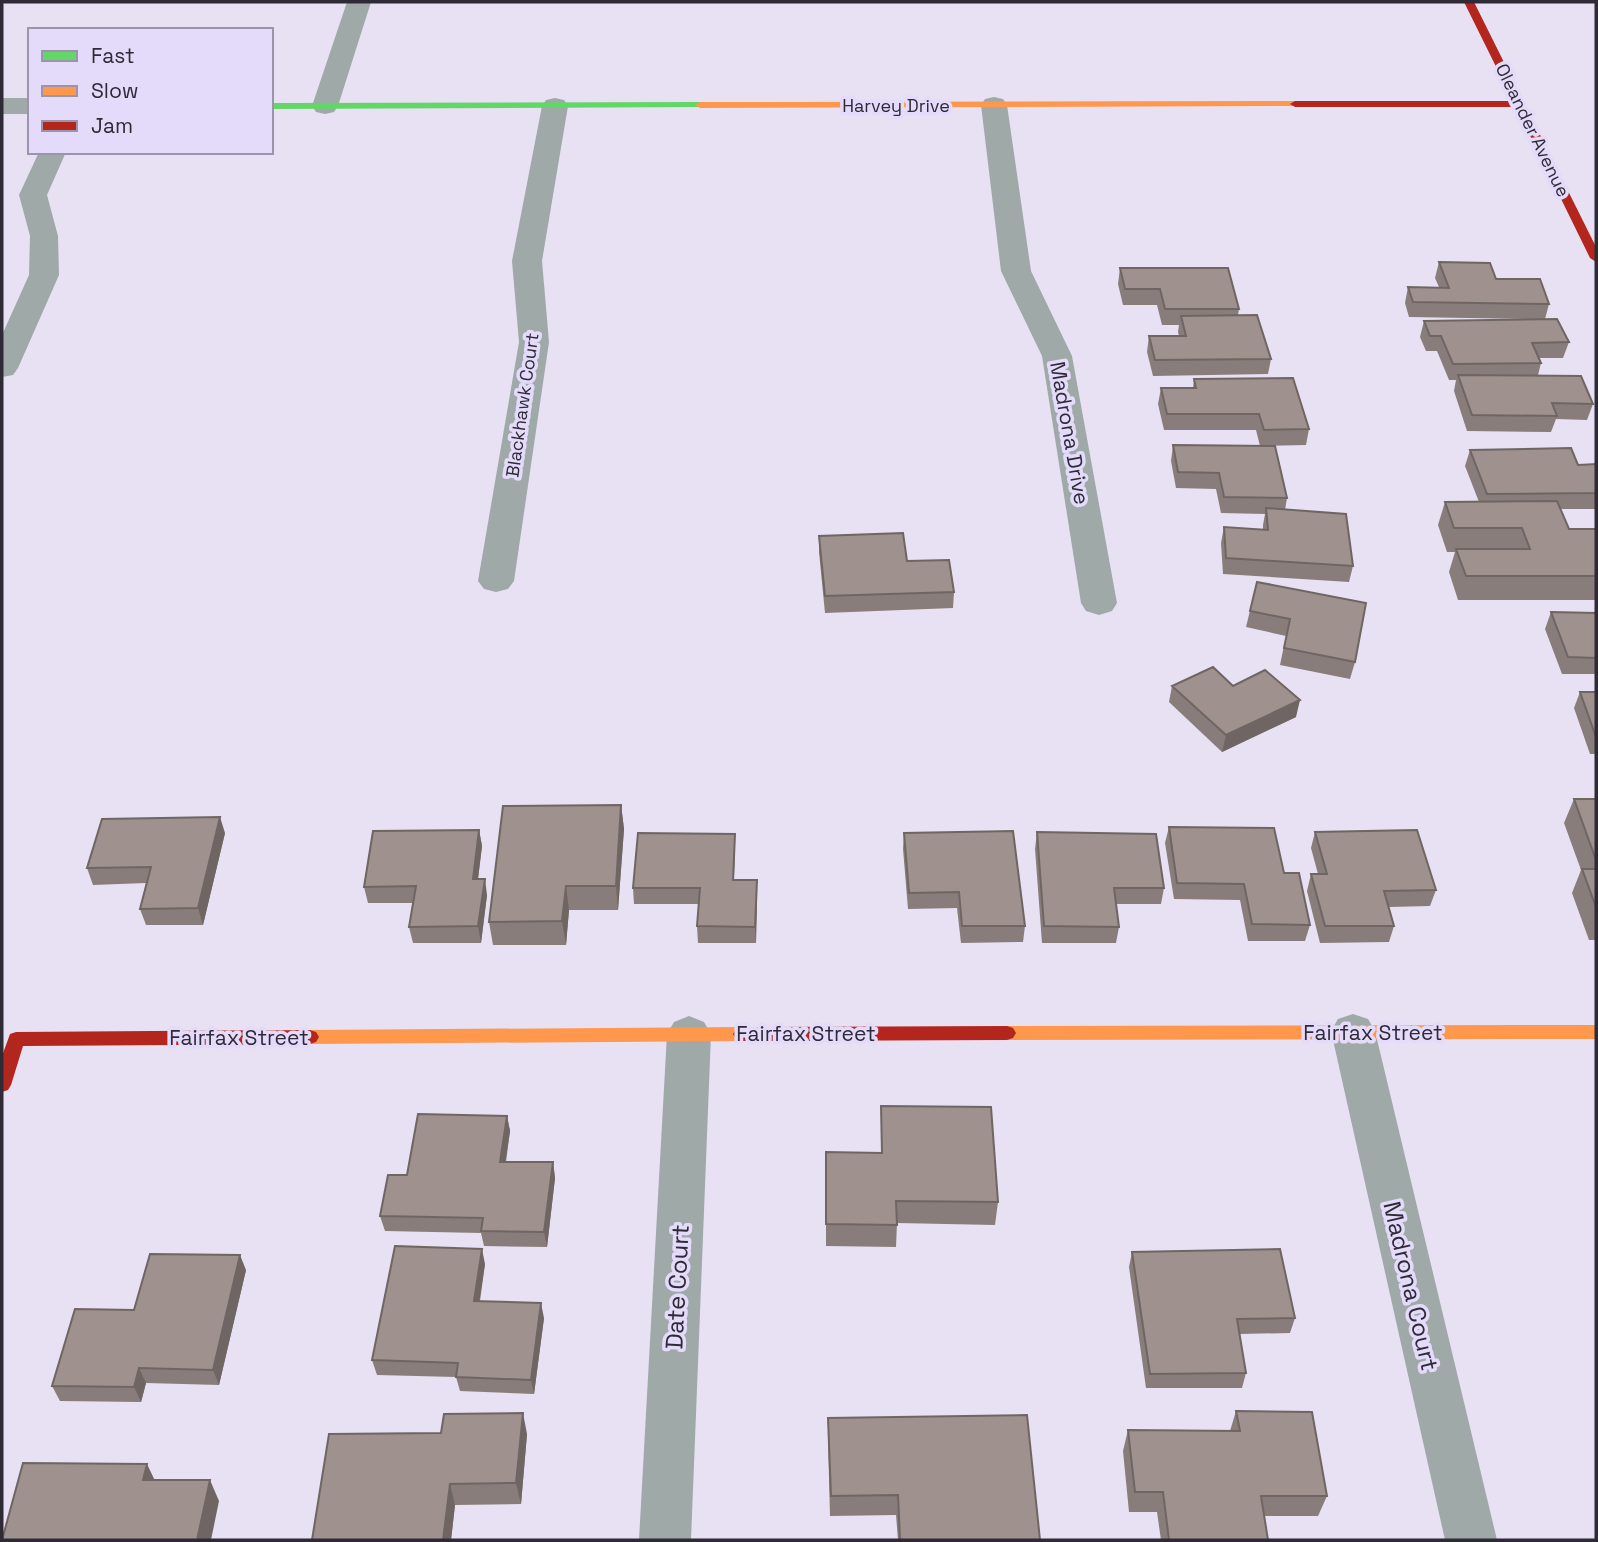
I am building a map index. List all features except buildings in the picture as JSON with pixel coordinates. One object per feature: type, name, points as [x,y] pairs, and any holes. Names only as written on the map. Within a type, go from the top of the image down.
[{"type":"street","points":[[325,106],[359,2]]},
{"type":"street","name":"Oleander Avenue","points":[[1469,2],[1521,104],[1587,223],[1596,258]]},
{"type":"street","name":"Harvey Drive","points":[[273,106],[1521,104]]},
{"type":"street","name":"Madrona Drive","points":[[994,105],[1016,271],[1057,356],[1099,603]]},
{"type":"street","points":[[2,106],[28,106]]},
{"type":"street","name":"Blackhawk Court","points":[[496,581],[534,342],[527,261],[555,106]]},
{"type":"street","points":[[2,368],[44,275],[44,236],[33,195],[53,154]]},
{"type":"street","name":"Madrona Court","points":[[1353,1031],[1471,1540]]},
{"type":"street","name":"Fairfax Street","points":[[2,1085],[16,1039],[1596,1032]]},
{"type":"street","name":"Date Court","points":[[665,1540],[689,1034]]},
{"type":"traffic: fast","points":[[273,106],[700,105]]},
{"type":"traffic: slow","points":[[700,105],[1295,104]]},
{"type":"traffic: slow","points":[[1007,1033],[1596,1032]]},
{"type":"traffic: slow","points":[[310,1037],[742,1034]]},
{"type":"traffic: jam","points":[[1469,2],[1596,258]]},
{"type":"traffic: jam","points":[[1295,104],[1521,104]]},
{"type":"traffic: jam","points":[[742,1034],[1007,1033]]},
{"type":"traffic: jam","points":[[2,1085],[16,1039],[310,1037]]}]
